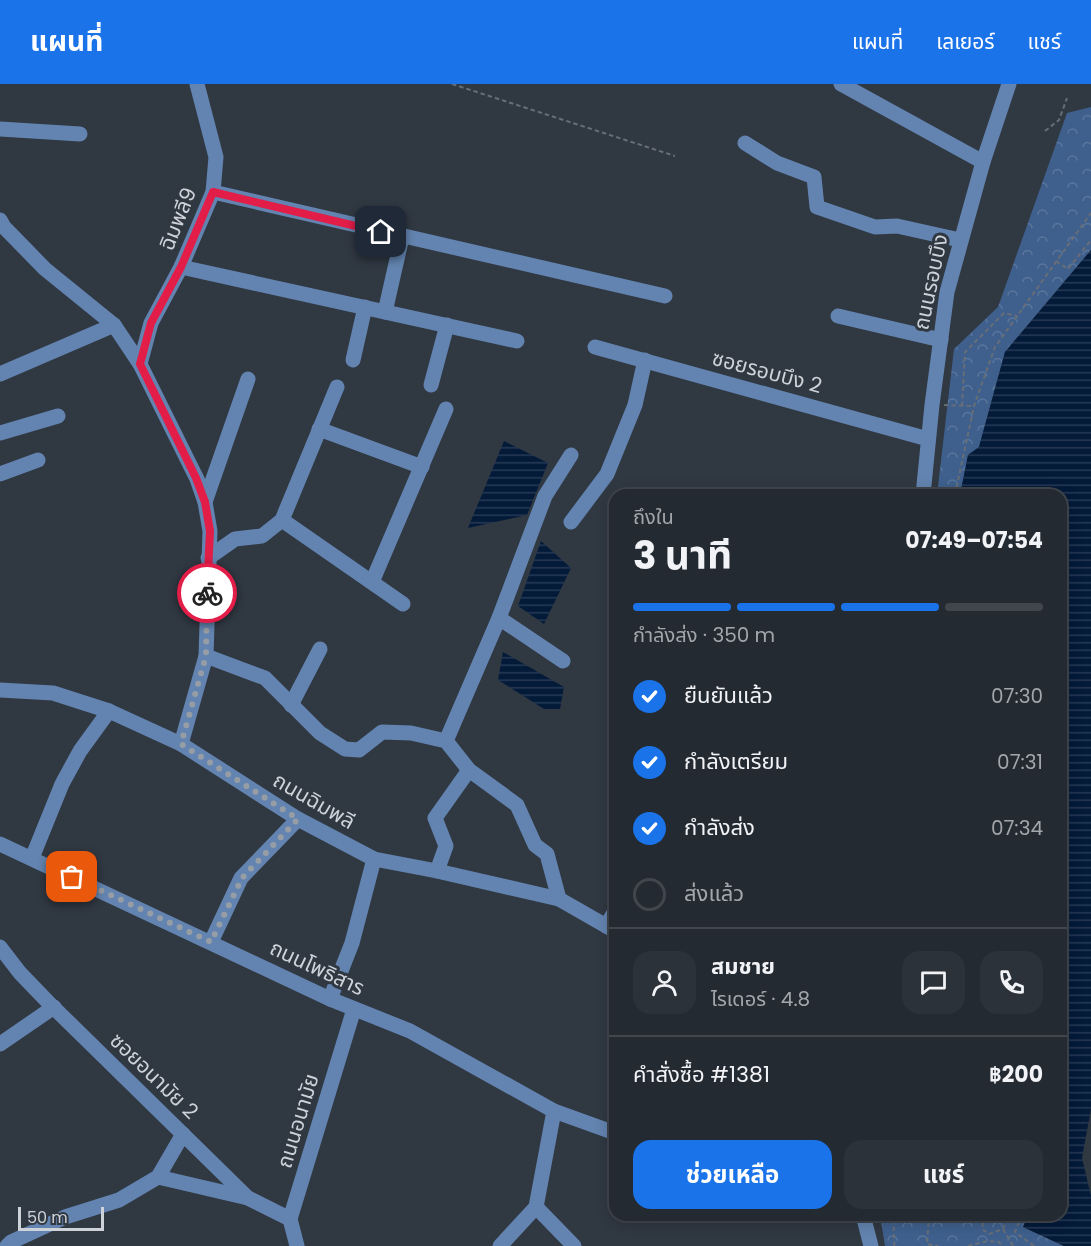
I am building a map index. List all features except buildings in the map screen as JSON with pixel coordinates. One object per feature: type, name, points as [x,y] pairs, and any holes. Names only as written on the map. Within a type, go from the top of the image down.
[{"type":"street","name":"ฉิมพลี9","points":[[140,364],[151,323],[181,267],[213,192],[216,157],[197,84]]},
{"type":"street","points":[[841,84],[983,162]]},
{"type":"street","name":"ถนนรอบบึง","points":[[923,489],[947,292],[983,162],[1009,84]]},
{"type":"street","points":[[0,129],[80,134]]},
{"type":"street","points":[[745,143],[777,163],[814,177],[817,207],[875,227],[897,226],[960,240]]},
{"type":"street","points":[[213,192],[665,296]]},
{"type":"street","points":[[0,220],[45,269],[114,325],[140,364],[196,478],[205,502],[210,531],[206,656],[181,744]]},
{"type":"street","points":[[385,312],[402,237]]},
{"type":"street","points":[[181,267],[517,341]]},
{"type":"street","points":[[353,360],[365,308]]},
{"type":"street","points":[[838,316],[941,340]]},
{"type":"street","points":[[0,374],[114,325]]},
{"type":"street","points":[[431,385],[447,325]]},
{"type":"street","name":"ซอยรอบบึง 2","points":[[595,347],[928,439]]},
{"type":"street","points":[[571,522],[607,474],[635,405],[645,360]]},
{"type":"street","points":[[205,502],[248,379]]},
{"type":"street","points":[[208,558],[235,539],[262,536],[282,520],[337,387]]},
{"type":"street","points":[[372,582],[446,410]]},
{"type":"street","points":[[0,434],[58,416]]},
{"type":"street","points":[[319,429],[422,467]]},
{"type":"street","points":[[446,741],[499,618],[544,496],[571,455]]},
{"type":"street","points":[[0,474],[38,460]]},
{"type":"street","points":[[282,520],[403,604]]},
{"type":"street","points":[[499,618],[563,662]]},
{"type":"street","points":[[291,705],[320,649]]},
{"type":"street","points":[[206,656],[264,678],[320,733],[345,749],[359,750],[382,732],[411,733],[446,741],[469,770],[517,805],[534,845],[547,854],[559,899]]},
{"type":"street","name":"ถนนฉิมพลี","points":[[0,690],[53,693],[109,711],[181,744],[298,819],[374,859],[559,899],[609,928]]},
{"type":"street","points":[[32,858],[62,784],[80,751],[109,711]]},
{"type":"street","points":[[437,871],[446,846],[435,818],[469,770]]},
{"type":"street","points":[[211,942],[242,878],[298,819]]},
{"type":"street","name":"ถนนโพธิสาร","points":[[0,844],[330,999],[410,1031],[554,1112],[609,1131]]},
{"type":"street","points":[[330,999],[352,943],[374,859]]},
{"type":"street","name":"ซอยอนามัย 2","points":[[0,947],[20,973],[248,1198],[290,1220]]},
{"type":"street","points":[[0,1044],[54,1007]]},
{"type":"street","name":"ถนนอนามัย","points":[[290,1220],[354,1009]]},
{"type":"street","points":[[500,1246],[536,1207],[554,1112]]},
{"type":"street","points":[[7,1246],[65,1217],[119,1200],[158,1177],[183,1134]]},
{"type":"street","points":[[158,1177],[248,1198]]},
{"type":"street","points":[[536,1207],[574,1246]]},
{"type":"street","points":[[290,1220],[297,1246]]},
{"type":"street","points":[[865,1221],[871,1246]]},
{"type":"path","points":[[452,84],[675,156]]},
{"type":"path","points":[[1044,131],[1059,120],[1067,98]]},
{"type":"path","points":[[956,489],[974,406],[995,347],[1091,213]]},
{"type":"path","points":[[1056,261],[1068,269],[1091,240]]},
{"type":"path","points":[[962,406],[966,352],[1004,314],[1017,315]]},
{"type":"path","points":[[932,405],[974,406]]},
{"type":"path","points":[[894,1246],[895,1221]]},
{"type":"path","points":[[928,1221],[927,1244],[938,1246]]},
{"type":"path","points":[[983,1221],[982,1229],[989,1234],[1002,1229],[1006,1221]]},
{"type":"path","points":[[1020,1221],[1015,1232],[1034,1246]]},
{"type":"path","points":[[1002,1229],[1013,1246]]},
{"type":"path","points":[[968,1246],[988,1240],[999,1242],[1002,1246]]},
{"type":"green space","points":[[1091,107],[1091,250],[1005,352],[979,447],[968,455],[961,489],[938,489],[954,349],[998,307],[1067,113]]},
{"type":"green space","points":[[881,1221],[1026,1221],[1023,1227],[1064,1246],[885,1246]]},
{"type":"shaded area","points":[[1091,250],[1091,1109],[1082,1158],[1091,1196],[1091,1246],[1064,1246],[1023,1227],[1026,1221],[1067,1221],[1067,489],[961,489],[968,455],[979,447],[1005,352]]},
{"type":"shaded area","points":[[504,441],[548,463],[527,515],[468,528]]},
{"type":"shaded area","points":[[541,541],[571,568],[544,624],[518,606]]},
{"type":"shaded area","points":[[503,652],[564,687],[560,709],[544,709],[498,680]]},
{"type":"way so far","points":[[72,877],[211,942],[242,878],[298,819],[181,744],[206,656],[207,593]]},
{"type":"route","points":[[207,593],[210,531],[205,502],[196,478],[140,364],[151,323],[181,267],[213,192],[381,232]]}]
